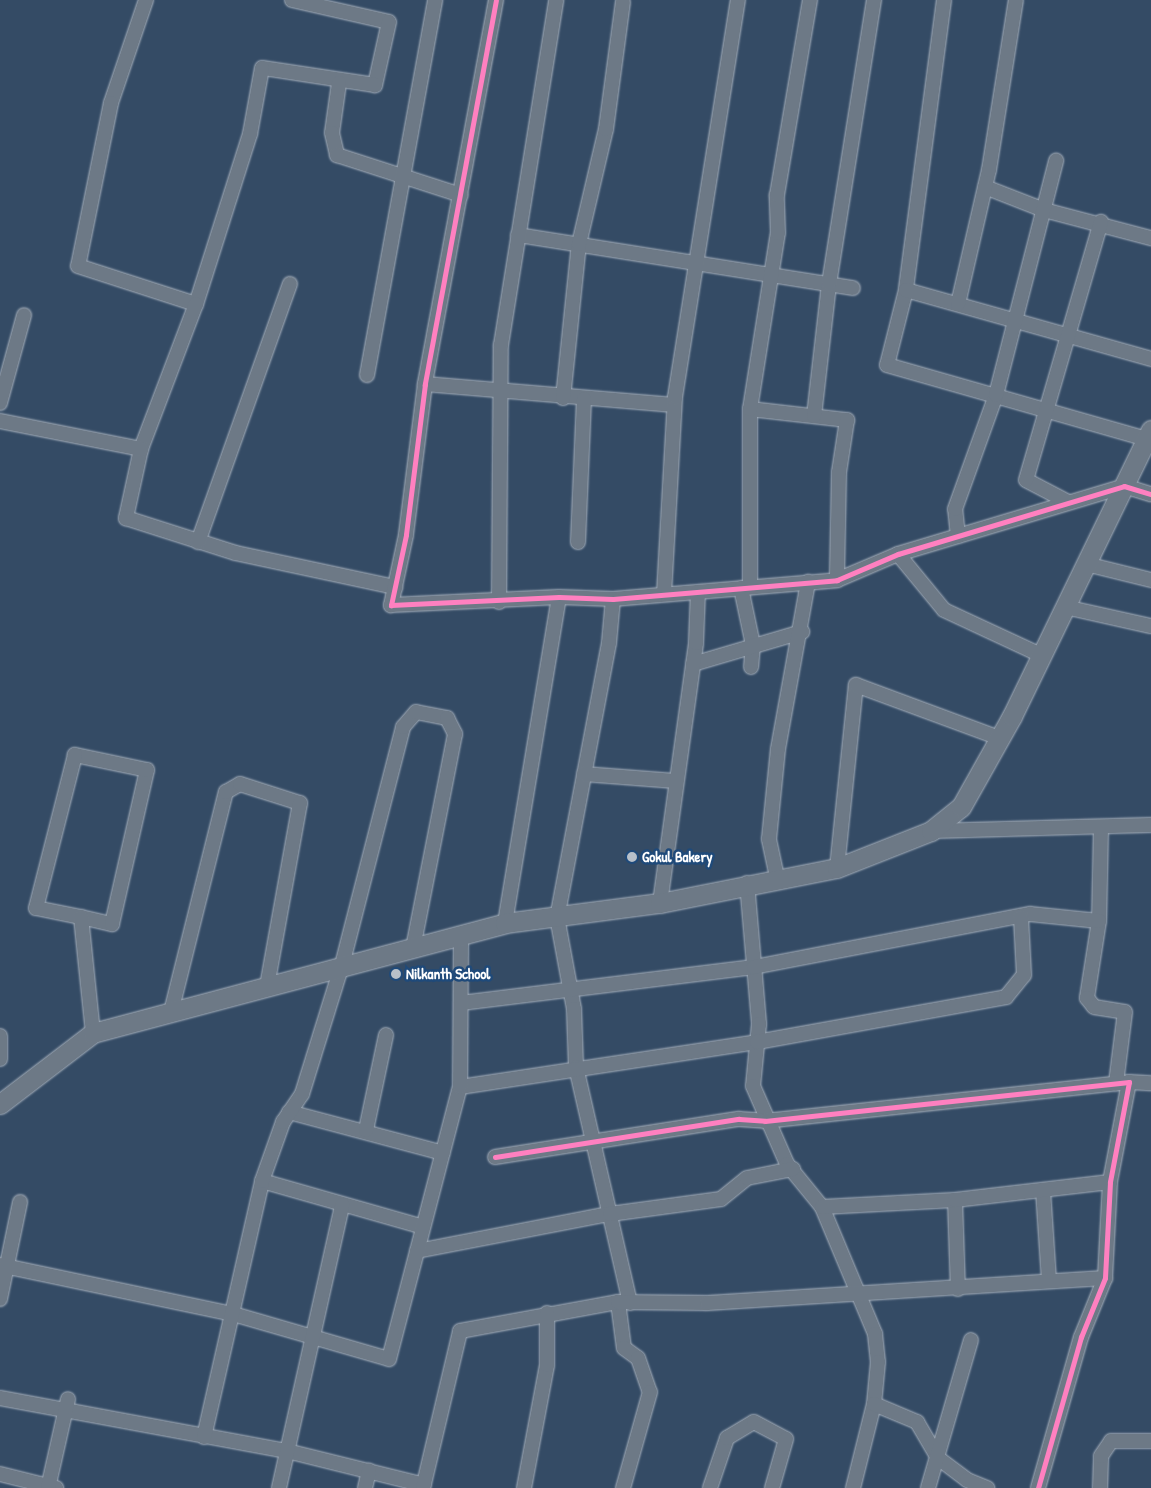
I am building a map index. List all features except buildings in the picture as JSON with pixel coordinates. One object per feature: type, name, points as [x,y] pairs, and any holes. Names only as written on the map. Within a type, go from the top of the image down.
[{"type":"main road","points":[[0,1104],[93,1033],[505,923],[660,903],[747,883],[837,868],[931,831],[961,807],[1000,738],[1149,434]]},
{"type":"street","points":[[146,0],[112,103],[78,266],[196,304]]},
{"type":"street","points":[[292,0],[389,22],[375,85],[339,83],[262,68],[250,134],[196,304],[142,448],[126,518],[198,542],[395,587]]},
{"type":"street","points":[[367,374],[435,0]]},
{"type":"street","points":[[496,0],[425,384],[406,535],[391,605],[499,602],[559,597],[612,599],[837,580],[898,554],[1124,486],[1151,494]]},
{"type":"street","points":[[499,602],[502,345],[556,0]]},
{"type":"street","points":[[664,594],[674,405],[738,0]]},
{"type":"street","points":[[751,667],[753,646],[745,587],[750,409],[778,233],[777,195],[810,0]]},
{"type":"street","points":[[944,0],[906,290],[887,366],[1046,409],[1149,434]]},
{"type":"street","points":[[958,304],[985,187],[1016,0]]},
{"type":"street","points":[[814,416],[829,284],[872,1]]},
{"type":"street","points":[[563,398],[579,244],[606,129],[623,2]]},
{"type":"street","points":[[339,83],[332,133],[337,156],[461,195]]},
{"type":"street","points":[[958,536],[955,509],[996,394],[1056,162]]},
{"type":"street","points":[[985,187],[1044,210],[1101,222],[1151,238]]},
{"type":"street","points":[[1068,502],[1026,480],[1066,335],[1101,222]]},
{"type":"street","points":[[518,235],[853,288]]},
{"type":"street","points":[[198,542],[290,284]]},
{"type":"street","points":[[906,290],[1151,358]]},
{"type":"street","points":[[0,403],[24,315]]},
{"type":"street","points":[[425,384],[501,393],[674,405]]},
{"type":"street","points":[[578,542],[584,399]]},
{"type":"street","points":[[750,409],[846,420],[839,472],[837,580]]},
{"type":"street","points":[[0,421],[142,448]]},
{"type":"street","points":[[898,554],[944,610],[1042,655]]},
{"type":"street","points":[[1086,564],[1151,580]]},
{"type":"street","points":[[777,878],[769,839],[778,749],[802,632],[808,582]]},
{"type":"street","points":[[660,903],[675,781],[693,664],[698,592]]},
{"type":"street","points":[[505,923],[559,597]]},
{"type":"street","points":[[612,599],[584,774],[557,917],[570,989],[576,1067],[592,1144],[610,1214],[624,1302],[624,1348],[638,1358],[650,1392],[623,1488]]},
{"type":"street","points":[[1065,606],[1151,626]]},
{"type":"street","points":[[693,664],[802,632]]},
{"type":"street","points":[[837,868],[856,685],[1000,738]]},
{"type":"street","points":[[204,1436],[234,1314],[262,1181],[289,1112],[302,1094],[342,965],[403,727],[416,712],[447,718],[455,734],[413,948]]},
{"type":"street","points":[[75,755],[148,770],[112,924],[81,917],[36,908],[75,755]]},
{"type":"street","points":[[584,774],[675,781]]},
{"type":"street","points":[[171,1012],[226,792],[240,784],[300,803],[266,988]]},
{"type":"street","points":[[931,831],[1101,828],[1151,825]]},
{"type":"street","points":[[1038,1488],[1081,1337],[1105,1278],[1110,1182],[1122,1082],[1124,1012],[1094,1007],[1087,998],[1099,921],[1101,828]]},
{"type":"street","points":[[747,883],[758,1042],[753,1086],[765,1121],[793,1169],[822,1207],[860,1292],[877,1347],[874,1404],[853,1488]]},
{"type":"street","points":[[461,1003],[754,967],[1022,918],[1030,914],[1099,921]]},
{"type":"street","points":[[81,917],[93,1033]]},
{"type":"street","points":[[460,1087],[576,1067],[758,1042],[1006,997],[1024,975],[1022,918]]},
{"type":"street","points":[[3,1266],[234,1314],[312,1335],[389,1359],[460,1087],[461,934]]},
{"type":"street","points":[[366,1130],[386,1035]]},
{"type":"street","points":[[0,1036],[0,1059]]},
{"type":"street","points":[[495,1157],[592,1144],[739,1119],[765,1121],[1122,1082],[1151,1083]]},
{"type":"street","points":[[289,1112],[366,1130],[443,1153]]},
{"type":"street","points":[[417,1251],[610,1214],[721,1199],[747,1178],[793,1169]]},
{"type":"street","points":[[262,1181],[424,1227]]},
{"type":"street","points":[[822,1207],[955,1200],[1110,1182]]},
{"type":"street","points":[[1043,1190],[1049,1280]]},
{"type":"street","points":[[955,1200],[958,1289]]},
{"type":"street","points":[[0,1299],[3,1266],[20,1202]]},
{"type":"street","points":[[279,1488],[342,1205]]},
{"type":"street","points":[[0,1398],[67,1405],[204,1436],[288,1451],[369,1470],[424,1487],[460,1331],[547,1313],[624,1302],[707,1303],[860,1292],[958,1289],[1049,1280],[1105,1278]]},
{"type":"street","points":[[524,1488],[547,1365],[547,1313]]},
{"type":"street","points":[[928,1488],[971,1340]]},
{"type":"street","points":[[874,1404],[917,1422],[938,1458],[967,1480],[987,1488]]},
{"type":"street","points":[[0,1474],[51,1487],[67,1405]]},
{"type":"street","points":[[710,1488],[727,1438],[754,1422],[786,1439],[772,1488]]},
{"type":"street","points":[[1100,1488],[1101,1456],[1111,1441],[1151,1441]]},
{"type":"street","points":[[365,1488],[369,1470]]},
{"type":"cycle path","points":[[496,0],[425,384],[406,535],[391,605],[559,597],[613,599],[837,580],[898,554],[1124,486],[1151,494]]},
{"type":"cycle path","points":[[495,1157],[739,1119],[765,1121],[1129,1082],[1110,1182],[1105,1278],[1081,1337],[1038,1488]]},
{"type":"place","name":"Gokul Bakery","points":[[632,857]]},
{"type":"place","name":"Nilkanth School","points":[[396,974]]}]
